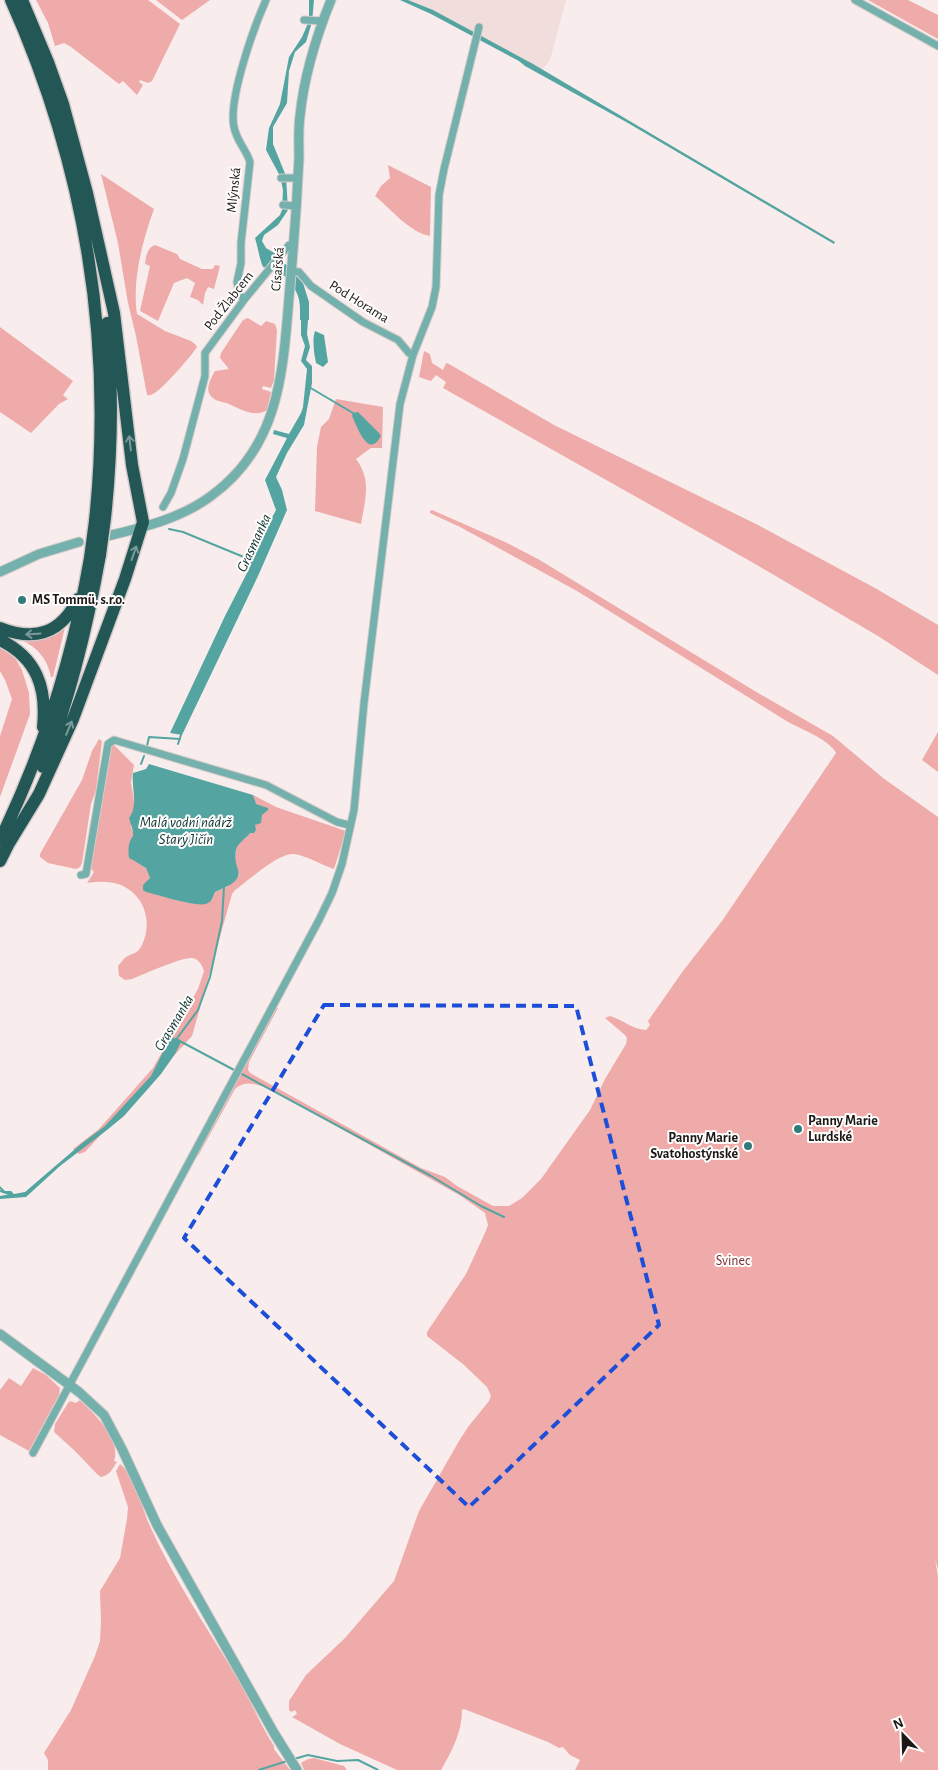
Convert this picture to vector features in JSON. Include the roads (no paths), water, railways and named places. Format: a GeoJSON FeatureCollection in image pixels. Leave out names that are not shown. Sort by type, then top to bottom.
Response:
{"type":"FeatureCollection","features":[{"type":"Feature","properties":{"kind":"highway"},"geometry":{"type":"LineString","coordinates":[[11,0],[38,65],[62,136],[79,204],[94,283],[102,409],[99,476],[100,519]]}},
{"type":"Feature","properties":{"kind":"highway"},"geometry":{"type":"LineString","coordinates":[[3,844],[39,794],[69,727],[143,526],[143,515],[132,465],[114,313],[80,163],[45,55],[22,0]]}},
{"type":"Feature","properties":{"kind":"highway"},"geometry":{"type":"LineString","coordinates":[[3,844],[41,771],[68,695],[86,626],[110,454],[111,378],[106,314],[95,229]]}},
{"type":"Feature","properties":{"kind":"highway"},"geometry":{"type":"LineString","coordinates":[[0,628],[24,635],[40,634],[60,624],[68,617],[76,604],[95,557]]}},
{"type":"Feature","properties":{"kind":"highway"},"geometry":{"type":"LineString","coordinates":[[0,861],[3,844],[40,750],[67,666],[88,571]]}},
{"type":"Feature","properties":{"kind":"highway"},"geometry":{"type":"LineString","coordinates":[[0,640],[26,658],[39,681],[43,694],[44,711],[40,750]]}},
{"type":"Feature","properties":{"kind":"street","name":"Mlýnská"},"geometry":{"type":"LineString","coordinates":[[244,300],[239,294],[237,282],[241,263],[241,243],[250,162],[237,141],[232,115],[234,100],[253,34],[266,0]]}},
{"type":"Feature","properties":{"kind":"street","name":"Císařská"},"geometry":{"type":"LineString","coordinates":[[96,538],[174,517],[212,496],[233,477],[251,455],[265,429],[278,394],[286,335],[294,245],[289,205],[297,178],[300,116],[308,67],[322,21],[331,0]]}},
{"type":"Feature","properties":{"kind":"street"},"geometry":{"type":"LineString","coordinates":[[855,0],[938,46]]}},
{"type":"Feature","properties":{"kind":"street"},"geometry":{"type":"LineString","coordinates":[[309,20],[322,21]]}},
{"type":"Feature","properties":{"kind":"street"},"geometry":{"type":"LineString","coordinates":[[33,1453],[319,920],[332,893],[342,864],[349,825],[354,810],[364,703],[400,404],[413,355],[429,316],[436,287],[439,195],[479,27]]}},
{"type":"Feature","properties":{"kind":"street"},"geometry":{"type":"LineString","coordinates":[[284,178],[297,178]]}},
{"type":"Feature","properties":{"kind":"street","name":"Pod Žlabcem"},"geometry":{"type":"LineString","coordinates":[[163,507],[171,493],[183,459],[205,376],[205,353],[279,257],[289,245],[294,245]]}},
{"type":"Feature","properties":{"kind":"street","name":"Pod Horama"},"geometry":{"type":"LineString","coordinates":[[291,271],[299,272],[311,286],[363,322],[398,340],[413,355]]}},
{"type":"Feature","properties":{"kind":"street"},"geometry":{"type":"LineString","coordinates":[[0,572],[39,554],[79,542]]}},
{"type":"Feature","properties":{"kind":"street"},"geometry":{"type":"LineString","coordinates":[[81,875],[86,874],[108,744],[114,740],[266,784],[337,822],[349,825]]}},
{"type":"Feature","properties":{"kind":"street"},"geometry":{"type":"LineString","coordinates":[[0,1334],[70,1385],[104,1415],[157,1525],[293,1763]]}},
{"type":"Feature","properties":{"kind":"water"},"geometry":{"type":"Polygon","coordinates":[[[309,0],[314,0],[312,22],[306,42],[295,52],[289,71],[287,103],[273,127],[273,144],[286,176],[288,210],[278,225],[264,235],[262,241],[266,248],[276,254],[303,283],[309,302],[307,334],[310,347],[306,360],[312,366],[312,383],[304,425],[287,453],[276,477],[282,490],[287,510],[258,576],[182,735],[170,733],[248,571],[251,557],[276,510],[265,480],[287,438],[273,434],[274,430],[289,434],[303,407],[307,369],[301,361],[305,346],[301,335],[298,296],[284,275],[281,277],[263,267],[255,238],[280,215],[282,210],[283,190],[280,176],[266,150],[269,128],[280,104],[289,57],[302,37],[309,21],[309,0]]]}},
{"type":"Feature","properties":{"kind":"water"},"geometry":{"type":"Polygon","coordinates":[[[400,0],[408,0],[433,10],[533,64],[835,242],[834,244],[519,61],[431,14],[400,0]]]}},
{"type":"Feature","properties":{"kind":"water"},"geometry":{"type":"Polygon","coordinates":[[[315,331],[324,335],[328,362],[323,367],[316,363],[313,342],[315,331]]]}},
{"type":"Feature","properties":{"kind":"water"},"geometry":{"type":"Polygon","coordinates":[[[358,412],[381,436],[376,442],[372,444],[367,443],[360,433],[352,416],[353,413],[358,412]]]}},
{"type":"Feature","properties":{"kind":"water","name":"Malá vodní nádrž Starý Jičín"},"geometry":{"type":"Polygon","coordinates":[[[149,764],[253,795],[256,804],[268,808],[262,815],[261,823],[255,825],[256,830],[254,833],[250,833],[237,847],[235,855],[239,874],[237,878],[231,884],[215,892],[211,901],[206,904],[186,902],[146,892],[143,890],[143,885],[150,878],[146,868],[129,858],[130,841],[133,836],[129,818],[134,808],[133,773],[146,769],[149,764]]]}},
{"type":"Feature","properties":{"kind":"water"},"geometry":{"type":"Polygon","coordinates":[[[171,1036],[181,1042],[175,1054],[161,1074],[124,1116],[60,1166],[26,1197],[0,1199],[0,1196],[11,1194],[4,1193],[0,1186],[5,1191],[11,1191],[14,1194],[25,1192],[105,1126],[151,1076],[171,1036]]]}},
{"type":"Feature","properties":{"kind":"waterway"},"geometry":{"type":"LineString","coordinates":[[309,387],[353,413]]}},
{"type":"Feature","properties":{"kind":"waterway"},"geometry":{"type":"LineString","coordinates":[[169,529],[183,532],[251,560]]}},
{"type":"Feature","properties":{"kind":"waterway","name":"Grasmanka"},"geometry":{"type":"LineString","coordinates":[[178,744],[181,735]]}},
{"type":"Feature","properties":{"kind":"waterway"},"geometry":{"type":"LineString","coordinates":[[147,746],[149,737],[180,739]]}},
{"type":"Feature","properties":{"kind":"waterway"},"geometry":{"type":"LineString","coordinates":[[141,764],[144,756]]}},
{"type":"Feature","properties":{"kind":"waterway","name":"Grasmanka"},"geometry":{"type":"LineString","coordinates":[[175,1041],[198,1010],[210,977],[222,921],[224,887]]}},
{"type":"Feature","properties":{"kind":"waterway"},"geometry":{"type":"LineString","coordinates":[[176,1039],[236,1071]]}},
{"type":"Feature","properties":{"kind":"waterway"},"geometry":{"type":"LineString","coordinates":[[240,1073],[504,1217]]}},
{"type":"Feature","properties":{"kind":"waterway","name":"Grasmanka"},"geometry":{"type":"LineString","coordinates":[[0,1191],[12,1195]]}},
{"type":"Feature","properties":{"kind":"waterway"},"geometry":{"type":"LineString","coordinates":[[294,1759],[308,1755],[337,1761],[358,1760],[378,1770]]}},
{"type":"Feature","properties":{"kind":"waterway"},"geometry":{"type":"LineString","coordinates":[[259,1770],[287,1761]]}},
{"type":"Feature","properties":{"kind":"place","name":"MS Tommü, s.r.o."},"geometry":{"type":"Point","coordinates":[22,600]}},
{"type":"Feature","properties":{"kind":"place","name":"Panny Marie Lurdské"},"geometry":{"type":"Point","coordinates":[798,1129]}},
{"type":"Feature","properties":{"kind":"place","name":"Panny Marie Svatohostýnské"},"geometry":{"type":"Point","coordinates":[748,1146]}},
{"type":"Feature","properties":{"kind":"park label","name":"Svinec"},"geometry":{"type":"Point","coordinates":[733,1261]}}]}
